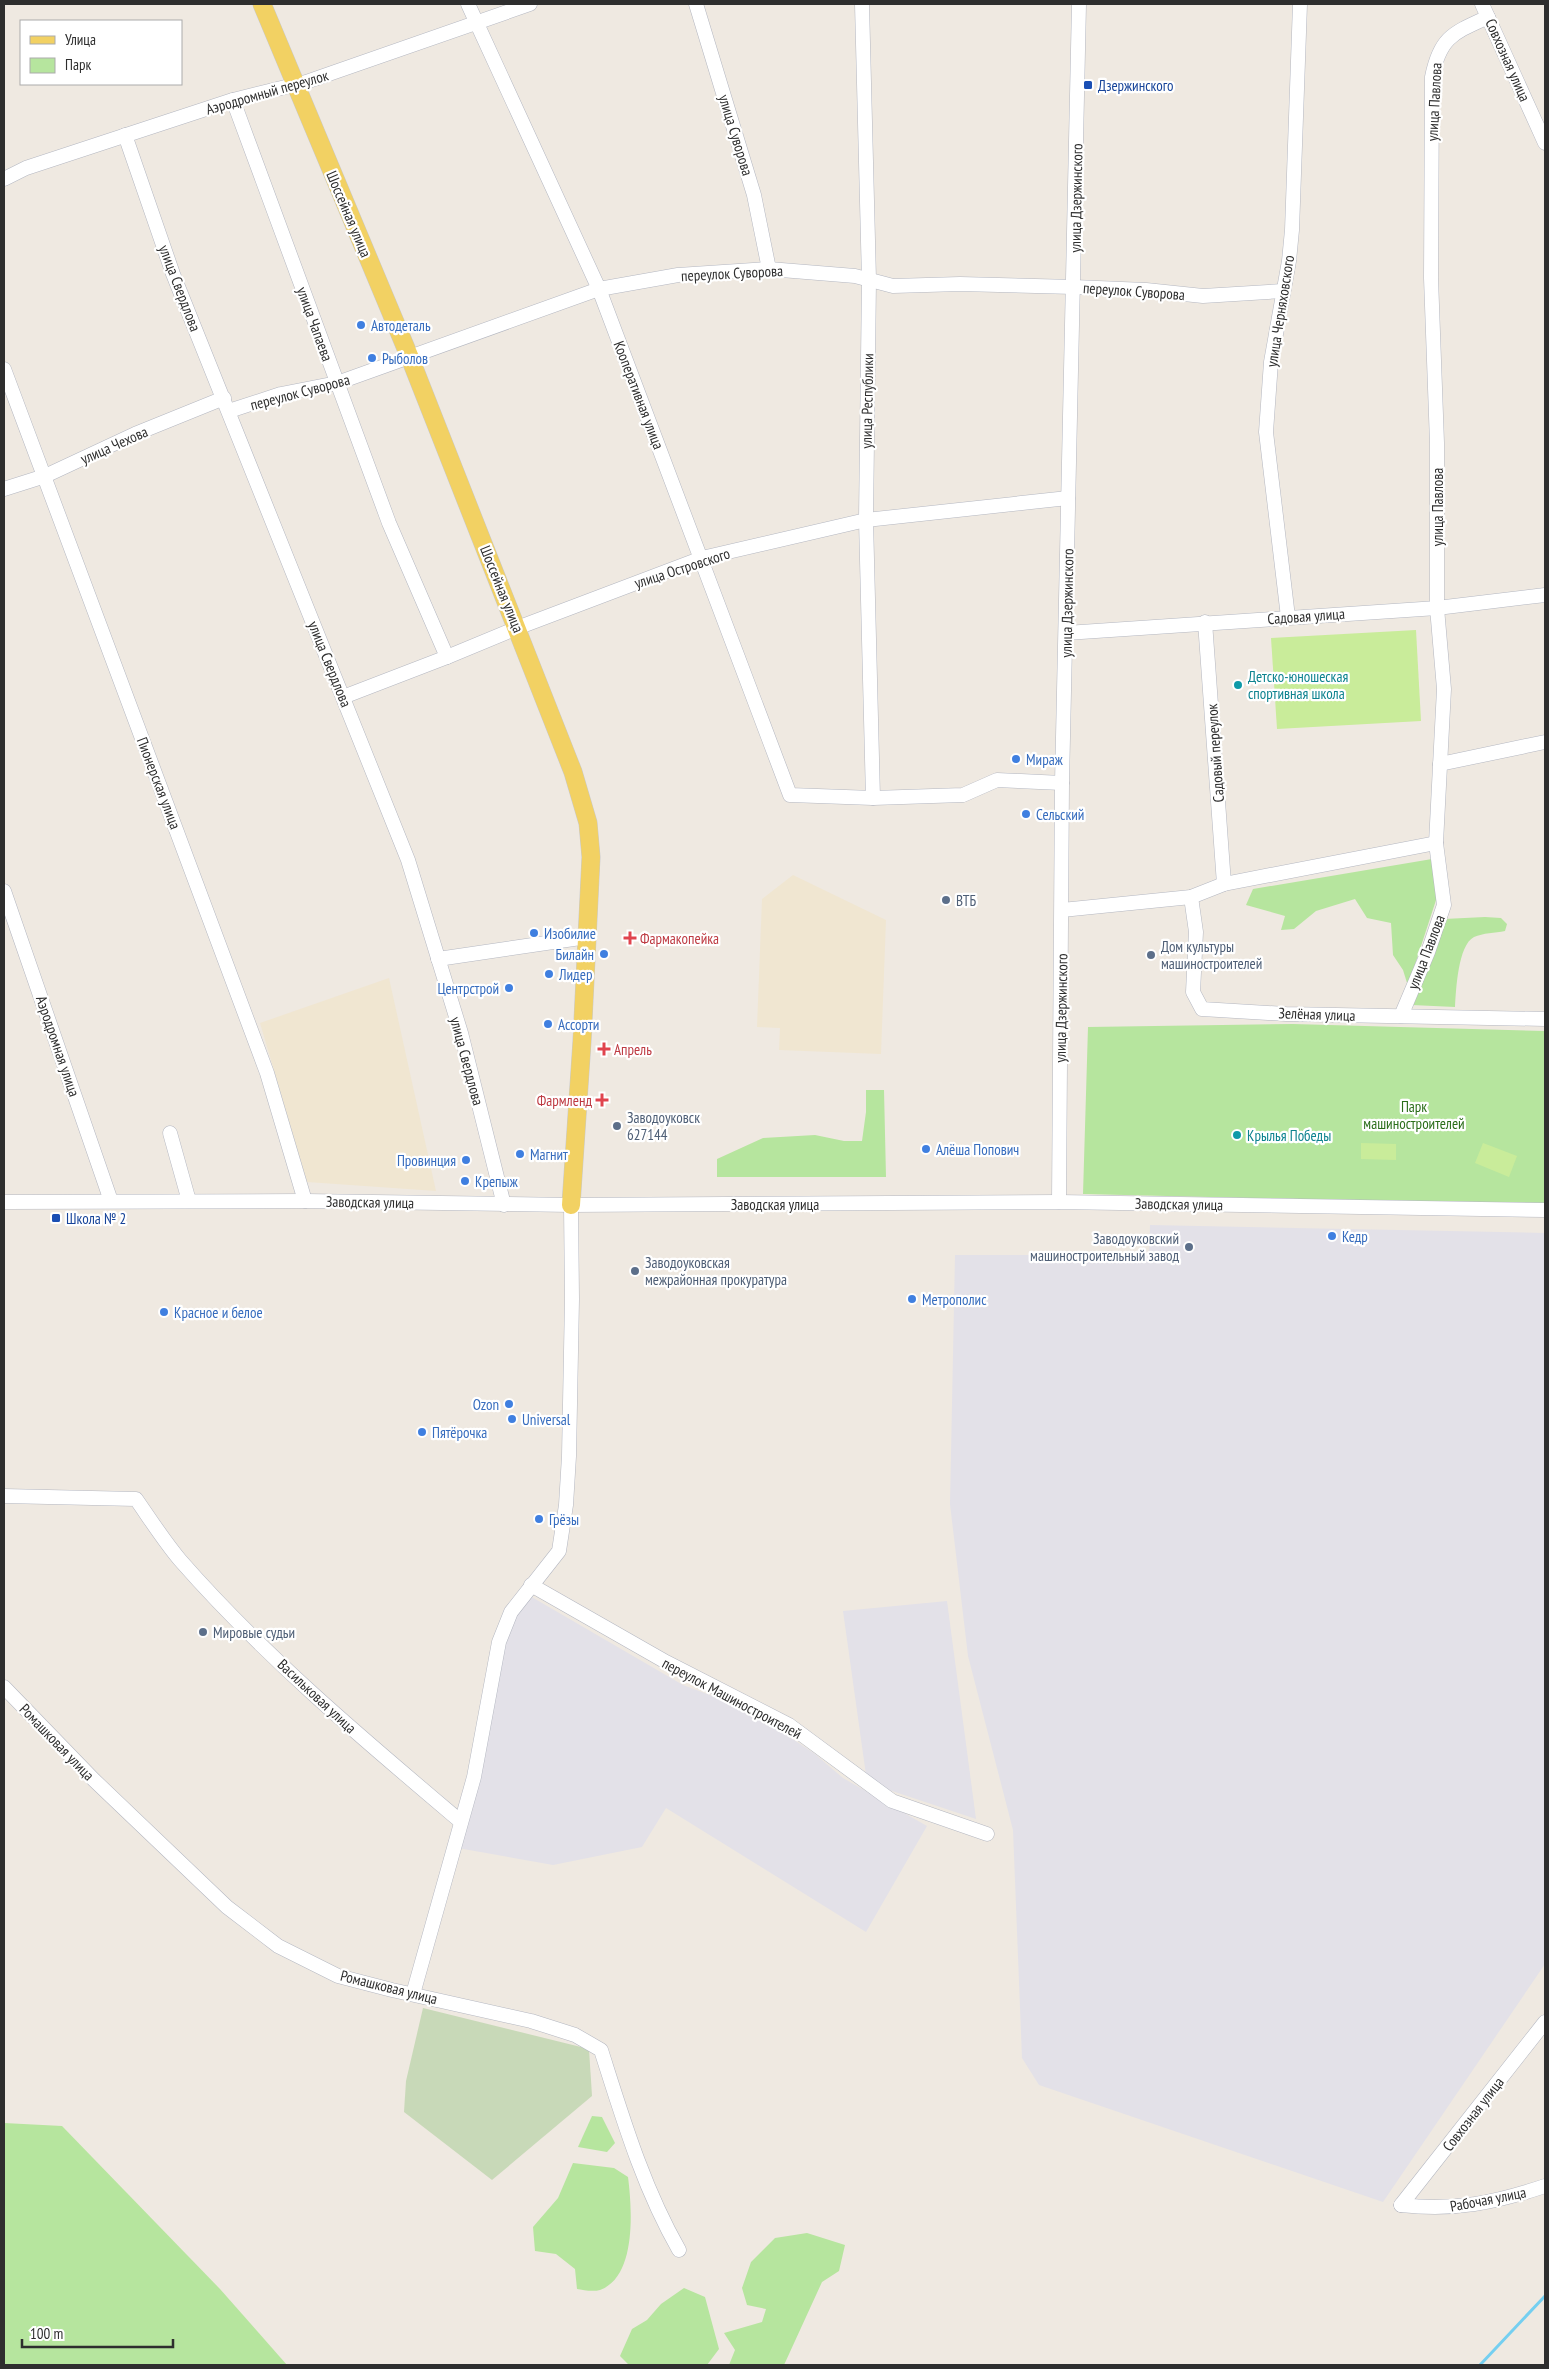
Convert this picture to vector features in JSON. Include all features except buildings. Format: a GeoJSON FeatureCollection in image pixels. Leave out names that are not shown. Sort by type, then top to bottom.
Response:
{"type":"FeatureCollection","features":[{"type":"Feature","properties":{"kind":"main road","name":"Шоссейная улица"},"geometry":{"type":"LineString","coordinates":[[262,4],[410,358],[573,772],[588,823],[591,857],[571,1205]]}},
{"type":"Feature","properties":{"kind":"street","name":"Кооперативная улица"},"geometry":{"type":"LineString","coordinates":[[468,4],[599,290],[702,558],[790,796],[873,798]]}},
{"type":"Feature","properties":{"kind":"street","name":"Аэродромный переулок"},"geometry":{"type":"LineString","coordinates":[[4,179],[26,168],[125,135],[233,100],[306,82],[476,21],[530,4]]}},
{"type":"Feature","properties":{"kind":"street","name":"улица Суворова"},"geometry":{"type":"LineString","coordinates":[[696,4],[754,195],[769,269]]}},
{"type":"Feature","properties":{"kind":"street","name":"улица Республики"},"geometry":{"type":"LineString","coordinates":[[862,4],[869,280],[866,520],[873,798]]}},
{"type":"Feature","properties":{"kind":"street","name":"улица Дзержинского"},"geometry":{"type":"LineString","coordinates":[[1059,1202],[1062,783],[1079,4]]}},
{"type":"Feature","properties":{"kind":"street","name":"улица Черняховского"},"geometry":{"type":"LineString","coordinates":[[1288,617],[1266,432],[1271,362],[1289,261],[1292,230],[1300,4]]}},
{"type":"Feature","properties":{"kind":"street","name":"Совхозная улица"},"geometry":{"type":"LineString","coordinates":[[1482,4],[1545,143]]}},
{"type":"Feature","properties":{"kind":"street","name":"улица Павлова"},"geometry":{"type":"LineString","coordinates":[[1401,1016],[1428,952],[1444,905],[1436,843],[1444,688],[1437,608],[1437,443],[1431,278],[1432,77],[1436,56],[1453,33],[1488,17]]}},
{"type":"Feature","properties":{"kind":"street","name":"улица Чапаева"},"geometry":{"type":"LineString","coordinates":[[233,100],[389,523],[448,657]]}},
{"type":"Feature","properties":{"kind":"street","name":"улица Свердлова"},"geometry":{"type":"LineString","coordinates":[[125,135],[173,274],[408,860],[461,1033],[504,1205]]}},
{"type":"Feature","properties":{"kind":"street","name":"переулок Суворова"},"geometry":{"type":"LineString","coordinates":[[229,411],[281,394],[337,384],[599,290],[678,275],[769,269],[855,276],[893,286],[960,284],[1074,287],[1146,290],[1202,296],[1283,290]]}},
{"type":"Feature","properties":{"kind":"street","name":"Пионерская улица"},"geometry":{"type":"LineString","coordinates":[[4,369],[130,711],[201,892],[267,1073],[305,1201]]}},
{"type":"Feature","properties":{"kind":"street","name":"улица Чехова"},"geometry":{"type":"LineString","coordinates":[[4,489],[45,476],[135,434],[224,398]]}},
{"type":"Feature","properties":{"kind":"street","name":"улица Островского"},"geometry":{"type":"LineString","coordinates":[[343,697],[448,657],[517,628],[702,558],[866,520],[1068,498]]}},
{"type":"Feature","properties":{"kind":"street","name":"Садовая улица"},"geometry":{"type":"LineString","coordinates":[[1066,633],[1205,622],[1437,608],[1545,595]]}},
{"type":"Feature","properties":{"kind":"street","name":"Садовый переулок"},"geometry":{"type":"LineString","coordinates":[[1205,622],[1224,884]]}},
{"type":"Feature","properties":{"kind":"street"},"geometry":{"type":"LineString","coordinates":[[1440,764],[1545,742]]}},
{"type":"Feature","properties":{"kind":"street"},"geometry":{"type":"LineString","coordinates":[[873,798],[963,795],[997,780],[1062,783]]}},
{"type":"Feature","properties":{"kind":"street"},"geometry":{"type":"LineString","coordinates":[[1062,910],[1191,897],[1224,884],[1436,843]]}},
{"type":"Feature","properties":{"kind":"street","name":"Аэродромная улица"},"geometry":{"type":"LineString","coordinates":[[4,891],[111,1201]]}},
{"type":"Feature","properties":{"kind":"street","name":"Зелёная улица"},"geometry":{"type":"LineString","coordinates":[[1191,897],[1196,932],[1194,992],[1202,1009],[1286,1014],[1545,1019]]}},
{"type":"Feature","properties":{"kind":"street"},"geometry":{"type":"LineString","coordinates":[[438,960],[587,937]]}},
{"type":"Feature","properties":{"kind":"street"},"geometry":{"type":"LineString","coordinates":[[170,1133],[189,1201]]}},
{"type":"Feature","properties":{"kind":"street","name":"Заводская улица"},"geometry":{"type":"LineString","coordinates":[[4,1202],[305,1201],[504,1205],[1059,1202],[1545,1210]]}},
{"type":"Feature","properties":{"kind":"street"},"geometry":{"type":"LineString","coordinates":[[413,1994],[460,1821],[474,1777],[499,1642],[511,1612],[559,1551],[566,1505],[572,1298],[571,1205]]}},
{"type":"Feature","properties":{"kind":"street","name":"Васильковая улица"},"geometry":{"type":"LineString","coordinates":[[4,1496],[136,1499],[179,1559],[242,1626],[328,1708],[460,1821]]}},
{"type":"Feature","properties":{"kind":"street","name":"переулок Машиностроителей"},"geometry":{"type":"LineString","coordinates":[[531,1585],[666,1662],[789,1725],[892,1801],[987,1834]]}},
{"type":"Feature","properties":{"kind":"street","name":"Ромашковая улица"},"geometry":{"type":"LineString","coordinates":[[4,1687],[94,1780],[227,1907],[278,1946],[338,1976],[558,2029],[575,2035],[601,2050],[629,2138],[661,2218],[679,2250]]}},
{"type":"Feature","properties":{"kind":"street","name":"Совхозная улица"},"geometry":{"type":"LineString","coordinates":[[1401,2205],[1545,2022]]}},
{"type":"Feature","properties":{"kind":"street","name":"Рабочая улица"},"geometry":{"type":"LineString","coordinates":[[1401,2205],[1433,2209],[1471,2205],[1516,2196],[1545,2186]]}},
{"type":"Feature","properties":{"kind":"shaded area"},"geometry":{"type":"Polygon","coordinates":[[[793,875],[886,920],[881,1054],[779,1050],[780,1028],[757,1027],[762,899],[793,875]]]}},
{"type":"Feature","properties":{"kind":"shaded area"},"geometry":{"type":"Polygon","coordinates":[[[389,978],[436,1191],[307,1182],[260,1023],[389,978]]]}},
{"type":"Feature","properties":{"kind":"shaded area","name":"Заводоуковский машиностроительный завод"},"geometry":{"type":"Polygon","coordinates":[[[1150,1225],[1545,1233],[1545,1964],[1383,2202],[1039,2085],[1022,2058],[1013,1830],[968,1656],[950,1504],[955,1255],[1149,1255],[1150,1225]]]}},
{"type":"Feature","properties":{"kind":"shaded area"},"geometry":{"type":"Polygon","coordinates":[[[530,1596],[683,1685],[718,1698],[769,1723],[815,1754],[843,1778],[927,1826],[866,1932],[666,1808],[642,1847],[553,1865],[458,1848],[497,1673],[516,1612],[530,1596]]]}},
{"type":"Feature","properties":{"kind":"shaded area"},"geometry":{"type":"Polygon","coordinates":[[[947,1601],[976,1819],[880,1787],[866,1775],[843,1611],[947,1601]]]}},
{"type":"Feature","properties":{"kind":"green space"},"geometry":{"type":"Polygon","coordinates":[[[1416,630],[1421,721],[1277,729],[1271,638],[1416,630]]]}},
{"type":"Feature","properties":{"kind":"green space"},"geometry":{"type":"Polygon","coordinates":[[[1432,859],[1438,894],[1408,986],[1403,970],[1393,955],[1391,923],[1367,918],[1355,899],[1316,911],[1294,929],[1281,930],[1285,916],[1246,905],[1253,889],[1432,859]]]}},
{"type":"Feature","properties":{"kind":"green space"},"geometry":{"type":"Polygon","coordinates":[[[1501,918],[1507,924],[1505,931],[1474,937],[1464,949],[1459,969],[1455,1007],[1412,1005],[1444,919],[1501,918]]]}},
{"type":"Feature","properties":{"kind":"green space","name":"Парк машиностроителей"},"geometry":{"type":"Polygon","coordinates":[[[1293,1024],[1545,1031],[1545,1207],[1083,1194],[1088,1027],[1293,1024]]]}},
{"type":"Feature","properties":{"kind":"green space"},"geometry":{"type":"Polygon","coordinates":[[[866,1090],[884,1090],[886,1177],[717,1177],[717,1159],[763,1138],[815,1135],[844,1141],[862,1141],[866,1112],[866,1090]]]}},
{"type":"Feature","properties":{"kind":"green space"},"geometry":{"type":"Polygon","coordinates":[[[1361,1143],[1396,1144],[1396,1160],[1361,1159],[1361,1143]]]}},
{"type":"Feature","properties":{"kind":"green space"},"geometry":{"type":"Polygon","coordinates":[[[1483,1143],[1517,1156],[1509,1177],[1475,1163],[1483,1143]]]}},
{"type":"Feature","properties":{"kind":"green space"},"geometry":{"type":"Polygon","coordinates":[[[423,2008],[589,2049],[592,2096],[492,2180],[404,2112],[406,2081],[423,2008]]]}},
{"type":"Feature","properties":{"kind":"green space"},"geometry":{"type":"Polygon","coordinates":[[[592,2116],[602,2117],[615,2143],[607,2152],[578,2147],[592,2116]]]}},
{"type":"Feature","properties":{"kind":"green space"},"geometry":{"type":"Polygon","coordinates":[[[4,2123],[62,2126],[220,2289],[287,2365],[4,2365],[4,2123]]]}},
{"type":"Feature","properties":{"kind":"green space"},"geometry":{"type":"Polygon","coordinates":[[[573,2163],[614,2168],[628,2177],[631,2223],[626,2257],[621,2271],[612,2283],[597,2291],[577,2289],[575,2269],[556,2254],[535,2251],[533,2227],[558,2198],[573,2163]]]}},
{"type":"Feature","properties":{"kind":"green space"},"geometry":{"type":"Polygon","coordinates":[[[807,2233],[845,2245],[839,2271],[822,2282],[784,2365],[729,2365],[735,2350],[724,2333],[762,2322],[766,2309],[747,2305],[742,2288],[751,2262],[775,2238],[807,2233]]]}},
{"type":"Feature","properties":{"kind":"green space"},"geometry":{"type":"Polygon","coordinates":[[[684,2288],[705,2297],[719,2349],[707,2365],[629,2365],[620,2356],[632,2329],[647,2320],[661,2304],[684,2288]]]}},
{"type":"Feature","properties":{"kind":"waterway"},"geometry":{"type":"LineString","coordinates":[[1480,2365],[1545,2296]]}},
{"type":"Feature","properties":{"kind":"place","name":"Дзержинского"},"geometry":{"type":"Point","coordinates":[1088,85]}},
{"type":"Feature","properties":{"kind":"place","name":"Автодеталь"},"geometry":{"type":"Point","coordinates":[361,325]}},
{"type":"Feature","properties":{"kind":"place","name":"Рыболов"},"geometry":{"type":"Point","coordinates":[372,358]}},
{"type":"Feature","properties":{"kind":"place","name":"Детско-юношеская спортивная школа"},"geometry":{"type":"Point","coordinates":[1238,685]}},
{"type":"Feature","properties":{"kind":"place","name":"Мираж"},"geometry":{"type":"Point","coordinates":[1016,759]}},
{"type":"Feature","properties":{"kind":"place","name":"Сельский"},"geometry":{"type":"Point","coordinates":[1026,814]}},
{"type":"Feature","properties":{"kind":"place","name":"ВТБ"},"geometry":{"type":"Point","coordinates":[946,900]}},
{"type":"Feature","properties":{"kind":"place","name":"Изобилие"},"geometry":{"type":"Point","coordinates":[534,933]}},
{"type":"Feature","properties":{"kind":"place","name":"Фармакопейка"},"geometry":{"type":"Point","coordinates":[630,938]}},
{"type":"Feature","properties":{"kind":"place","name":"Билайн"},"geometry":{"type":"Point","coordinates":[604,954]}},
{"type":"Feature","properties":{"kind":"place","name":"Дом культуры машиностроителей"},"geometry":{"type":"Point","coordinates":[1151,955]}},
{"type":"Feature","properties":{"kind":"place","name":"Лидер"},"geometry":{"type":"Point","coordinates":[549,974]}},
{"type":"Feature","properties":{"kind":"place","name":"Центрстрой"},"geometry":{"type":"Point","coordinates":[509,988]}},
{"type":"Feature","properties":{"kind":"place","name":"Ассорти"},"geometry":{"type":"Point","coordinates":[548,1024]}},
{"type":"Feature","properties":{"kind":"place","name":"Апрель"},"geometry":{"type":"Point","coordinates":[604,1049]}},
{"type":"Feature","properties":{"kind":"place","name":"Фармленд"},"geometry":{"type":"Point","coordinates":[602,1100]}},
{"type":"Feature","properties":{"kind":"place","name":"Заводоуковск 627144"},"geometry":{"type":"Point","coordinates":[617,1126]}},
{"type":"Feature","properties":{"kind":"place","name":"Крылья Победы"},"geometry":{"type":"Point","coordinates":[1237,1135]}},
{"type":"Feature","properties":{"kind":"place","name":"Алёша Попович"},"geometry":{"type":"Point","coordinates":[926,1149]}},
{"type":"Feature","properties":{"kind":"place","name":"Магнит"},"geometry":{"type":"Point","coordinates":[520,1154]}},
{"type":"Feature","properties":{"kind":"place","name":"Провинция"},"geometry":{"type":"Point","coordinates":[466,1160]}},
{"type":"Feature","properties":{"kind":"place","name":"Крепыж"},"geometry":{"type":"Point","coordinates":[465,1181]}},
{"type":"Feature","properties":{"kind":"place","name":"Школа № 2"},"geometry":{"type":"Point","coordinates":[56,1218]}},
{"type":"Feature","properties":{"kind":"place","name":"Кедр"},"geometry":{"type":"Point","coordinates":[1332,1236]}},
{"type":"Feature","properties":{"kind":"place","name":"Заводоуковский машиностроительный завод"},"geometry":{"type":"Point","coordinates":[1189,1247]}},
{"type":"Feature","properties":{"kind":"place","name":"Заводоуковская межрайонная прокуратура"},"geometry":{"type":"Point","coordinates":[635,1271]}},
{"type":"Feature","properties":{"kind":"place","name":"Метрополис"},"geometry":{"type":"Point","coordinates":[912,1299]}},
{"type":"Feature","properties":{"kind":"place","name":"Красное и белое"},"geometry":{"type":"Point","coordinates":[164,1312]}},
{"type":"Feature","properties":{"kind":"place","name":"Ozon"},"geometry":{"type":"Point","coordinates":[509,1404]}},
{"type":"Feature","properties":{"kind":"place","name":"Universal"},"geometry":{"type":"Point","coordinates":[512,1419]}},
{"type":"Feature","properties":{"kind":"place","name":"Пятёрочка"},"geometry":{"type":"Point","coordinates":[422,1432]}},
{"type":"Feature","properties":{"kind":"place","name":"Грёзы"},"geometry":{"type":"Point","coordinates":[539,1519]}},
{"type":"Feature","properties":{"kind":"place","name":"Мировые судьи"},"geometry":{"type":"Point","coordinates":[203,1632]}}]}
